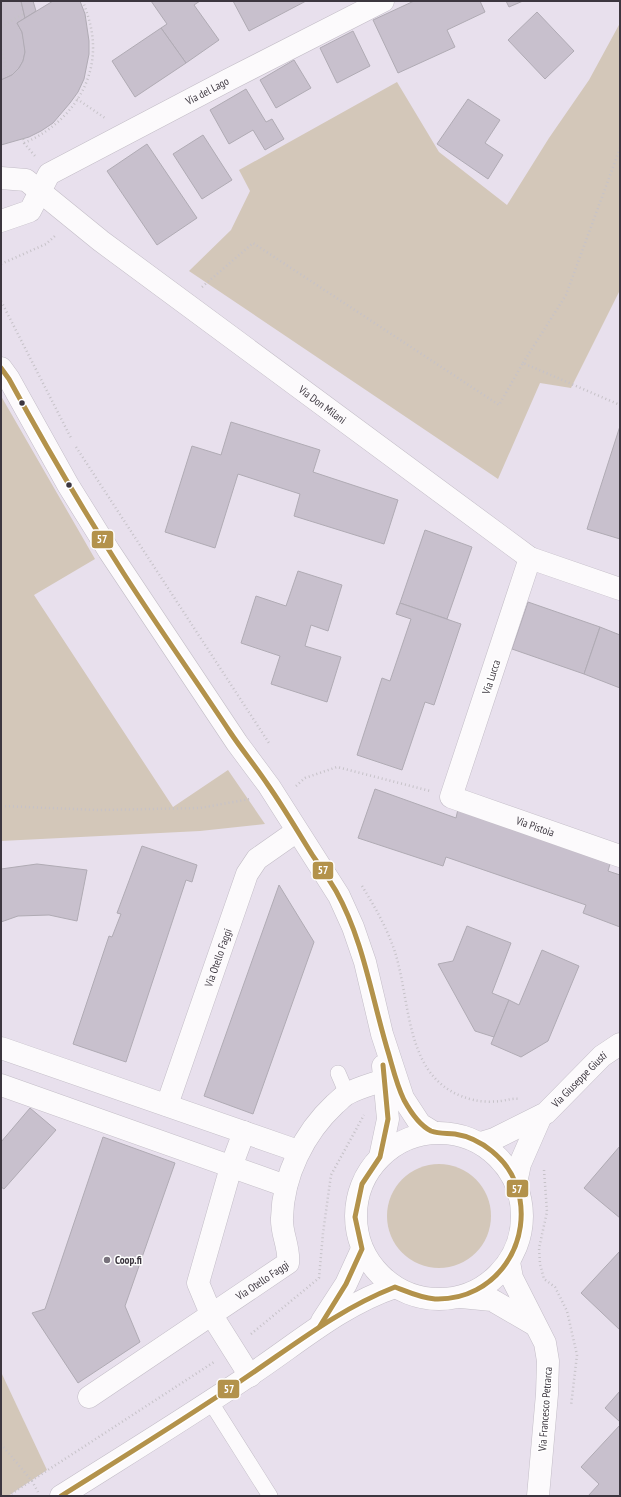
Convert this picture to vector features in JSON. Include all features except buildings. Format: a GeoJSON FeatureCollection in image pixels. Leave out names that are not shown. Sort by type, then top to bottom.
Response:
{"type":"FeatureCollection","features":[{"type":"Feature","properties":{"kind":"street","name":"Via del Lago"},"geometry":{"type":"LineString","coordinates":[[1,222],[30,211],[49,174],[383,1]]}},
{"type":"Feature","properties":{"kind":"street"},"geometry":{"type":"LineString","coordinates":[[1,178],[26,180],[41,192]]}},
{"type":"Feature","properties":{"kind":"street","name":"Via Don Milani"},"geometry":{"type":"LineString","coordinates":[[41,192],[107,246],[530,558],[620,589]]}},
{"type":"Feature","properties":{"kind":"street"},"geometry":{"type":"LineString","coordinates":[[1,354],[5,373],[68,485],[108,551],[278,801],[339,896],[353,927],[365,962],[382,1034],[403,1098],[420,1124],[433,1132]]}},
{"type":"Feature","properties":{"kind":"street","name":"Via Lucca"},"geometry":{"type":"LineString","coordinates":[[451,797],[530,558]]}},
{"type":"Feature","properties":{"kind":"street","name":"Via Pistoia"},"geometry":{"type":"LineString","coordinates":[[451,797],[620,856]]}},
{"type":"Feature","properties":{"kind":"street","name":"Via Otello Faggi"},"geometry":{"type":"LineString","coordinates":[[167,1105],[247,874],[257,859],[297,831]]}},
{"type":"Feature","properties":{"kind":"street"},"geometry":{"type":"LineString","coordinates":[[380,1157],[388,1119],[384,1080],[382,1034]]}},
{"type":"Feature","properties":{"kind":"street","name":"Via Giuseppe Giusti"},"geometry":{"type":"LineString","coordinates":[[481,1143],[494,1140],[543,1115],[602,1056],[620,1044]]}},
{"type":"Feature","properties":{"kind":"street"},"geometry":{"type":"LineString","coordinates":[[1,1048],[298,1151]]}},
{"type":"Feature","properties":{"kind":"street"},"geometry":{"type":"LineString","coordinates":[[82,1113],[94,1080]]}},
{"type":"Feature","properties":{"kind":"street","name":"Via Otello Faggi"},"geometry":{"type":"LineString","coordinates":[[89,1397],[288,1263],[289,1256],[282,1220],[282,1204],[286,1186],[298,1151],[324,1114],[347,1094],[384,1080]]}},
{"type":"Feature","properties":{"kind":"street"},"geometry":{"type":"LineString","coordinates":[[1,1085],[286,1186]]}},
{"type":"Feature","properties":{"kind":"street","name":"Via Giuseppe Giusti"},"geometry":{"type":"LineString","coordinates":[[516,1183],[520,1164],[543,1115]]}},
{"type":"Feature","properties":{"kind":"street"},"geometry":{"type":"LineString","coordinates":[[244,1132],[231,1167],[198,1283],[211,1314],[250,1376]]}},
{"type":"Feature","properties":{"kind":"street","name":"Via Giuseppe Giusti"},"geometry":{"type":"LineString","coordinates":[[433,1132],[458,1134],[481,1143],[496,1154],[508,1167],[516,1183],[522,1203],[522,1224],[518,1243],[509,1262],[493,1280],[484,1287],[461,1297],[439,1300],[416,1296],[395,1287],[376,1270],[362,1249],[355,1216],[362,1184],[380,1157],[396,1144],[414,1136],[433,1132]]}},
{"type":"Feature","properties":{"kind":"street"},"geometry":{"type":"LineString","coordinates":[[320,1326],[346,1284],[362,1249]]}},
{"type":"Feature","properties":{"kind":"street","name":"Via Francesco Petrarca"},"geometry":{"type":"LineString","coordinates":[[509,1262],[512,1278],[545,1343],[548,1361],[547,1394],[538,1496]]}},
{"type":"Feature","properties":{"kind":"street"},"geometry":{"type":"LineString","coordinates":[[61,1496],[250,1376],[320,1326],[382,1291],[395,1287]]}},
{"type":"Feature","properties":{"kind":"street"},"geometry":{"type":"LineString","coordinates":[[461,1297],[492,1300],[535,1325]]}},
{"type":"Feature","properties":{"kind":"lane"},"geometry":{"type":"LineString","coordinates":[[338,1072],[347,1094]]}},
{"type":"Feature","properties":{"kind":"lane"},"geometry":{"type":"LineString","coordinates":[[210,1401],[270,1496]]}},
{"type":"Feature","properties":{"kind":"path"},"geometry":{"type":"LineString","coordinates":[[24,143],[39,136],[56,124],[71,109],[83,89],[90,70],[93,47],[89,18],[83,1]]}},
{"type":"Feature","properties":{"kind":"path"},"geometry":{"type":"LineString","coordinates":[[1,27],[23,14]]}},
{"type":"Feature","properties":{"kind":"path"},"geometry":{"type":"LineString","coordinates":[[1,46],[8,76]]}},
{"type":"Feature","properties":{"kind":"path"},"geometry":{"type":"LineString","coordinates":[[77,99],[127,133]]}},
{"type":"Feature","properties":{"kind":"path"},"geometry":{"type":"LineString","coordinates":[[196,283],[202,287],[253,243],[499,405],[523,363],[566,295],[620,148]]}},
{"type":"Feature","properties":{"kind":"path"},"geometry":{"type":"LineString","coordinates":[[1,264],[46,244],[74,219]]}},
{"type":"Feature","properties":{"kind":"path"},"geometry":{"type":"LineString","coordinates":[[523,363],[620,405]]}},
{"type":"Feature","properties":{"kind":"path"},"geometry":{"type":"LineString","coordinates":[[278,801],[305,778],[337,767],[451,797]]}},
{"type":"Feature","properties":{"kind":"path"},"geometry":{"type":"LineString","coordinates":[[1,806],[99,810],[200,808],[255,798]]}},
{"type":"Feature","properties":{"kind":"path"},"geometry":{"type":"LineString","coordinates":[[430,1074],[440,1084],[456,1093],[475,1100],[531,1100],[543,1115]]}},
{"type":"Feature","properties":{"kind":"path"},"geometry":{"type":"LineString","coordinates":[[544,1166],[547,1212],[539,1248],[540,1264],[544,1279],[554,1287],[567,1311],[577,1355],[571,1413]]}},
{"type":"Feature","properties":{"kind":"path"},"geometry":{"type":"LineString","coordinates":[[1,1444],[32,1481],[40,1496]]}},
{"type":"Feature","properties":{"kind":"shaded area"},"geometry":{"type":"Polygon","coordinates":[[[620,23],[620,290],[571,388],[540,383],[498,479],[189,271],[231,230],[250,191],[239,170],[397,82],[439,152],[507,205],[549,138],[589,80],[620,23]]]}},
{"type":"Feature","properties":{"kind":"shaded area"},"geometry":{"type":"Polygon","coordinates":[[[1,396],[95,559],[34,595],[173,807],[228,770],[265,824],[200,831],[1,841],[1,396]]]}},
{"type":"Feature","properties":{"kind":"shaded area"},"geometry":{"type":"Polygon","coordinates":[[[439,1164],[459,1168],[468,1172],[476,1179],[483,1187],[487,1196],[491,1216],[487,1236],[483,1245],[476,1253],[468,1260],[459,1264],[439,1268],[419,1264],[410,1260],[402,1253],[395,1245],[391,1236],[387,1216],[391,1196],[395,1187],[402,1179],[410,1172],[419,1168],[439,1164]]]}},
{"type":"Feature","properties":{"kind":"shaded area"},"geometry":{"type":"Polygon","coordinates":[[[1,1372],[47,1470],[8,1496],[1,1495],[1,1372]]]}},
{"type":"Feature","properties":{"kind":"transit line","name":"57"},"geometry":{"type":"LineString","coordinates":[[1,368],[9,379],[79,502],[124,574],[230,732],[274,794],[336,891],[346,910],[361,950],[395,1078],[409,1109],[415,1117],[431,1131],[465,1136],[492,1151],[500,1158],[512,1175],[516,1184],[521,1205],[520,1226],[515,1246],[506,1264],[493,1279],[476,1290],[457,1297],[435,1299],[420,1296],[395,1287],[374,1296],[317,1328],[200,1408],[61,1496]]}},
{"type":"Feature","properties":{"kind":"transit line","name":"57"},"geometry":{"type":"LineString","coordinates":[[320,1326],[346,1284],[362,1249],[355,1217],[362,1184],[380,1157],[388,1119],[383,1065]]}},
{"type":"Feature","properties":{"kind":"place","name":"Coop.fi"},"geometry":{"type":"Point","coordinates":[107,1260]}}]}
